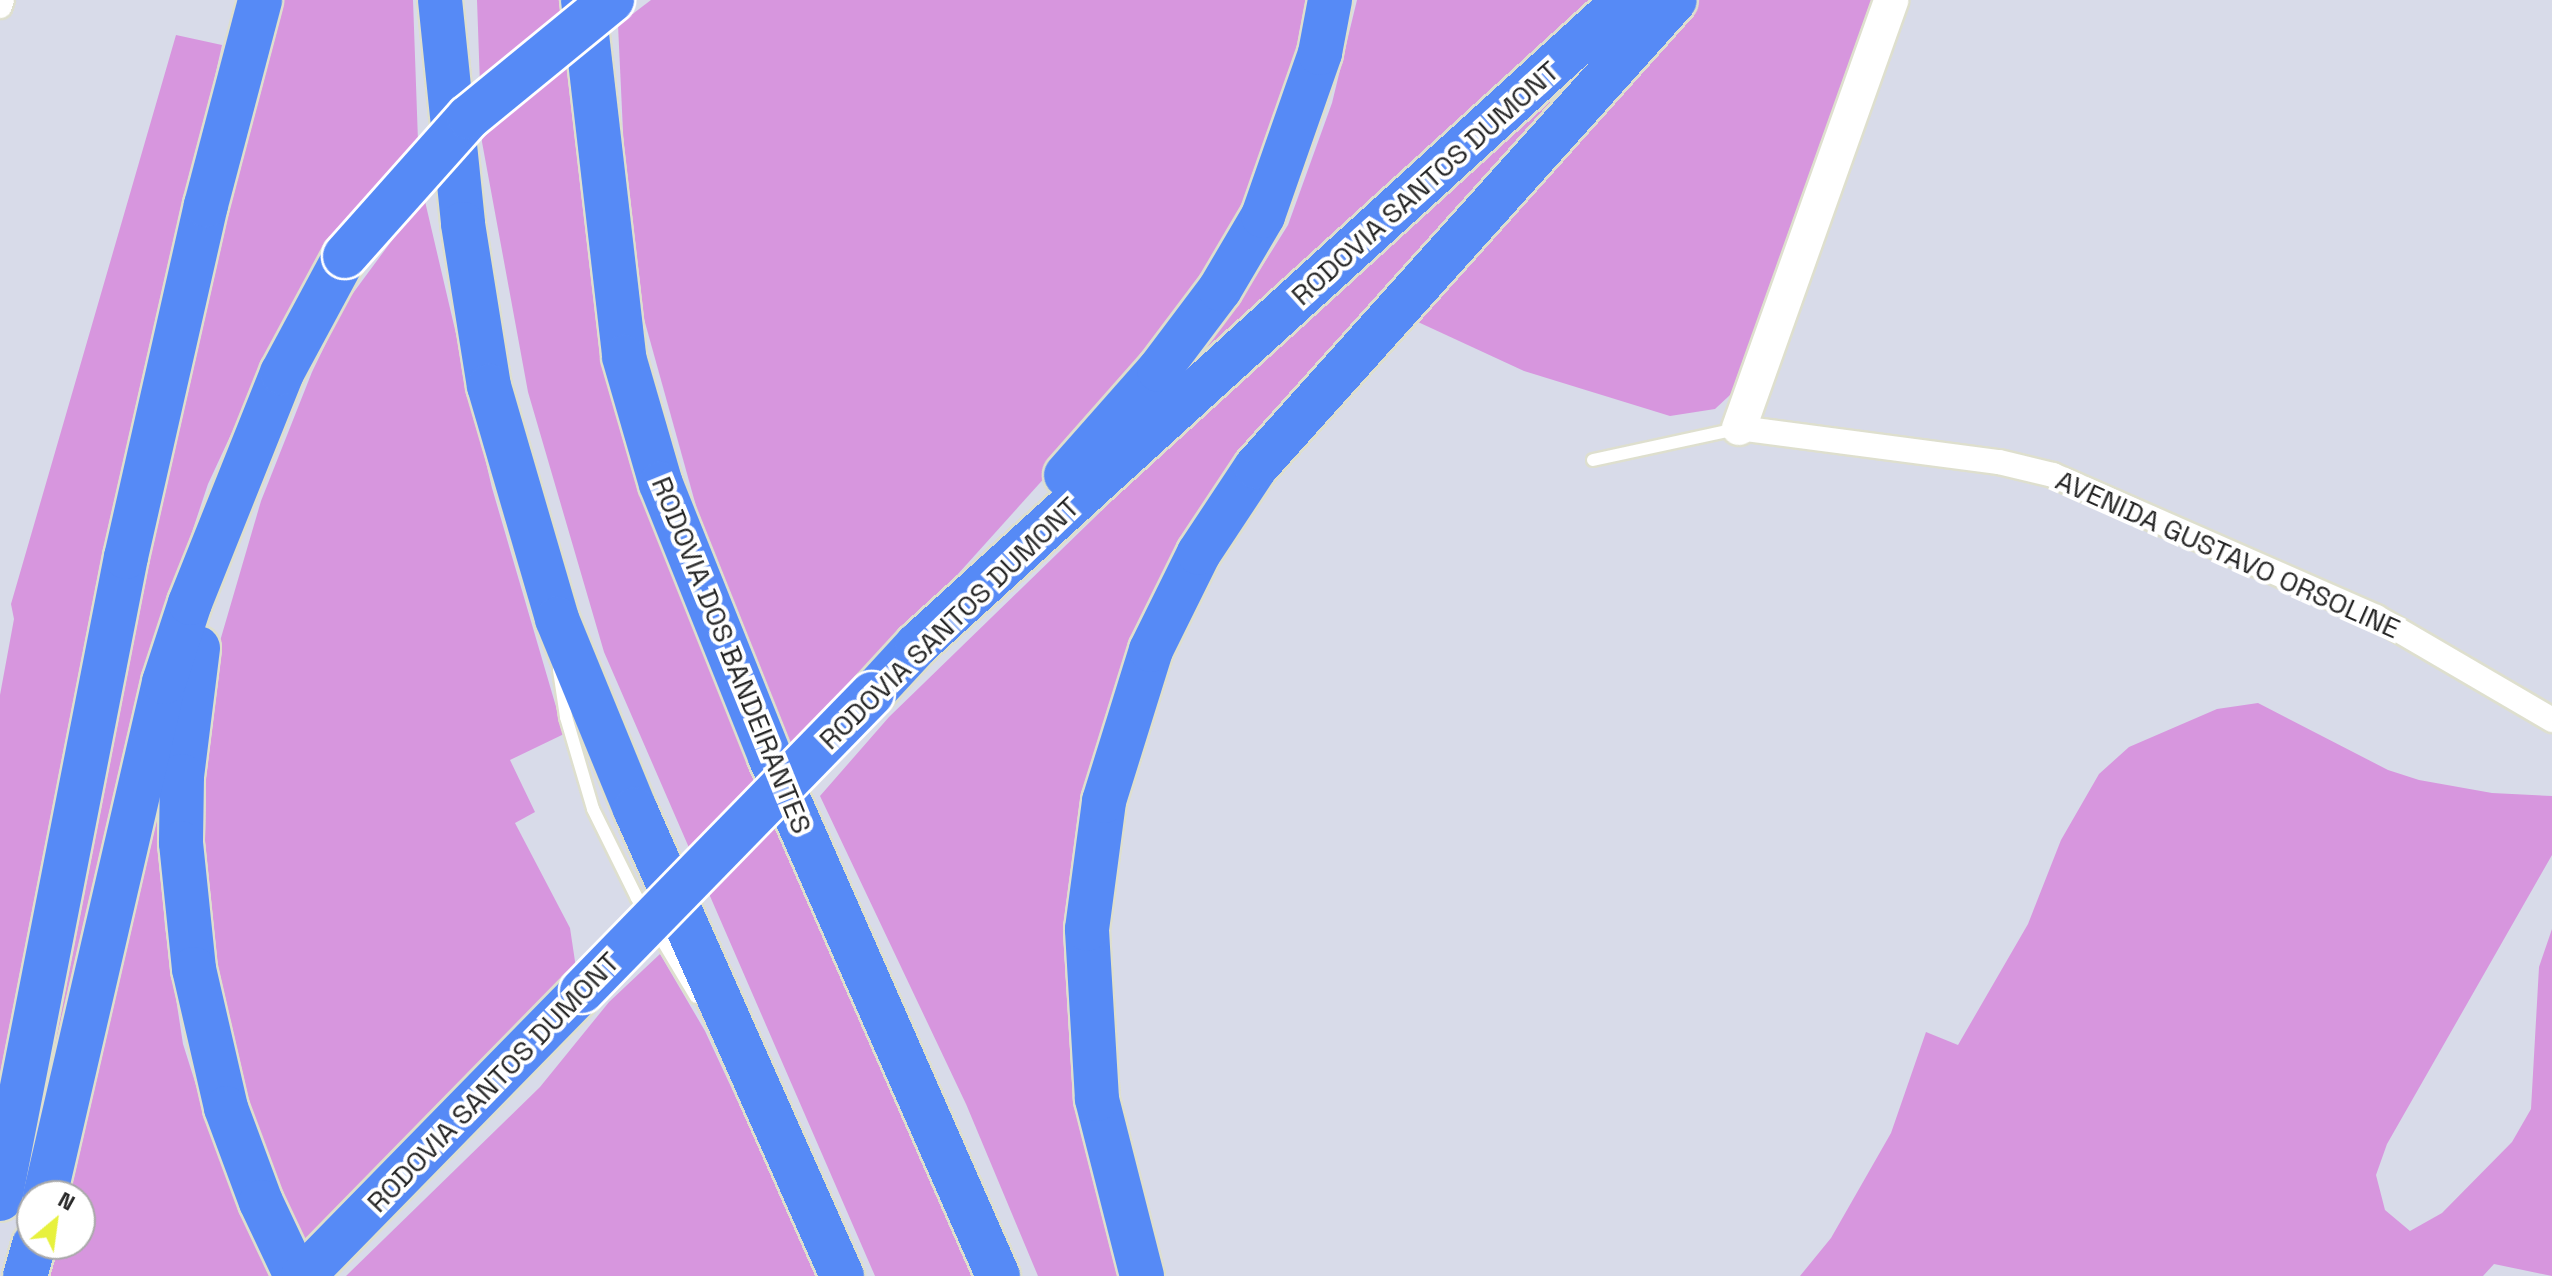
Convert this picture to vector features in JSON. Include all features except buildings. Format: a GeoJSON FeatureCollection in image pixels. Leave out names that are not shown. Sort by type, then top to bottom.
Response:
{"type":"FeatureCollection","features":[{"type":"Feature","properties":{"kind":"highway"},"geometry":{"type":"LineString","coordinates":[[0,1199],[126,557],[206,205],[260,0]]}},
{"type":"Feature","properties":{"kind":"highway"},"geometry":{"type":"LineString","coordinates":[[440,0],[463,224],[489,386],[557,619],[842,1276]]}},
{"type":"Feature","properties":{"kind":"highway","name":"RODOVIA DOS BANDEIRANTES"},"geometry":{"type":"LineString","coordinates":[[583,0],[624,357],[661,484],[770,757],[998,1276]]}},
{"type":"Feature","properties":{"kind":"highway"},"geometry":{"type":"LineString","coordinates":[[593,108],[602,0]]}},
{"type":"Feature","properties":{"kind":"highway"},"geometry":{"type":"LineString","coordinates":[[49,1180],[164,682],[282,373],[345,256],[469,117],[612,0]]}},
{"type":"Feature","properties":{"kind":"highway"},"geometry":{"type":"LineString","coordinates":[[917,645],[1159,370],[1220,289],[1263,216],[1290,147],[1320,53],[1330,0]]}},
{"type":"Feature","properties":{"kind":"highway","name":"RODOVIA SANTOS DUMONT"},"geometry":{"type":"LineString","coordinates":[[303,1276],[917,645],[1625,0]]}},
{"type":"Feature","properties":{"kind":"highway"},"geometry":{"type":"LineString","coordinates":[[1142,1276],[1097,1099],[1087,929],[1104,801],[1151,650],[1199,553],[1256,467],[1675,0]]}},
{"type":"Feature","properties":{"kind":"highway"},"geometry":{"type":"LineString","coordinates":[[239,479],[191,684],[181,843],[184,908],[205,1030],[261,1202],[296,1276]]}},
{"type":"Feature","properties":{"kind":"street"},"geometry":{"type":"LineString","coordinates":[[1739,428],[1891,0]]}},
{"type":"Feature","properties":{"kind":"street","name":"AVENIDA GUSTAVO ORSOLINE"},"geometry":{"type":"LineString","coordinates":[[1739,428],[1999,462],[2053,475],[2376,617],[2552,720]]}},
{"type":"Feature","properties":{"kind":"lane"},"geometry":{"type":"LineString","coordinates":[[1593,460],[1739,428]]}},
{"type":"Feature","properties":{"kind":"lane"},"geometry":{"type":"LineString","coordinates":[[557,619],[566,717],[593,809],[637,898],[707,1012],[752,1071]]}},
{"type":"Feature","properties":{"kind":"shaded area"},"geometry":{"type":"Polygon","coordinates":[[[275,0],[413,0],[418,141],[334,240],[253,387],[208,484],[145,673],[24,1179],[144,539],[275,0]]]}},
{"type":"Feature","properties":{"kind":"shaded area"},"geometry":{"type":"Polygon","coordinates":[[[477,0],[561,0],[587,241],[620,417],[980,1276],[875,1276],[604,652],[528,392],[482,142],[477,0]]]}},
{"type":"Feature","properties":{"kind":"shaded area"},"geometry":{"type":"Polygon","coordinates":[[[651,0],[1317,0],[1302,66],[1227,250],[1094,423],[795,755],[726,597],[701,524],[641,308],[624,153],[618,25],[651,0]]]}},
{"type":"Feature","properties":{"kind":"shaded area"},"geometry":{"type":"Polygon","coordinates":[[[1357,0],[1605,0],[1189,368],[1239,303],[1288,225],[1332,103],[1357,0]]]}},
{"type":"Feature","properties":{"kind":"shaded area"},"geometry":{"type":"Polygon","coordinates":[[[1693,0],[1877,0],[1749,363],[1730,395],[1715,409],[1670,416],[1524,371],[1405,316],[1693,0]]]}},
{"type":"Feature","properties":{"kind":"shaded area"},"geometry":{"type":"Polygon","coordinates":[[[1651,5],[1296,398],[1091,800],[1127,1276],[1038,1276],[966,1104],[820,796],[889,717],[1228,388],[1651,5]]]}},
{"type":"Feature","properties":{"kind":"shaded area"},"geometry":{"type":"Polygon","coordinates":[[[176,35],[222,45],[89,640],[0,1086],[0,695],[14,619],[11,604],[176,35]]]}},
{"type":"Feature","properties":{"kind":"shaded area"},"geometry":{"type":"Polygon","coordinates":[[[424,197],[492,488],[564,734],[510,760],[535,812],[515,823],[570,928],[576,968],[574,979],[303,1243],[253,1124],[211,951],[199,820],[218,648],[261,501],[312,372],[345,304],[424,197]]]}},
{"type":"Feature","properties":{"kind":"shaded area"},"geometry":{"type":"Polygon","coordinates":[[[2258,703],[2388,770],[2419,780],[2492,793],[2552,796],[2552,855],[2387,1144],[2376,1175],[2385,1210],[2410,1231],[2442,1213],[2512,1142],[2531,1109],[2539,967],[2552,929],[2552,1276],[2494,1264],[2483,1276],[1800,1276],[1831,1238],[1891,1133],[1926,1032],[1958,1045],[2028,924],[2061,840],[2099,774],[2129,747],[2217,709],[2258,703]]]}},
{"type":"Feature","properties":{"kind":"shaded area"},"geometry":{"type":"Polygon","coordinates":[[[156,788],[165,927],[183,1044],[218,1155],[272,1276],[40,1276],[44,1260],[96,1260],[96,1180],[62,1180],[156,788]]]}},
{"type":"Feature","properties":{"kind":"shaded area"},"geometry":{"type":"Polygon","coordinates":[[[660,954],[705,1031],[819,1276],[346,1276],[540,1087],[609,1002],[660,954]]]}}]}
